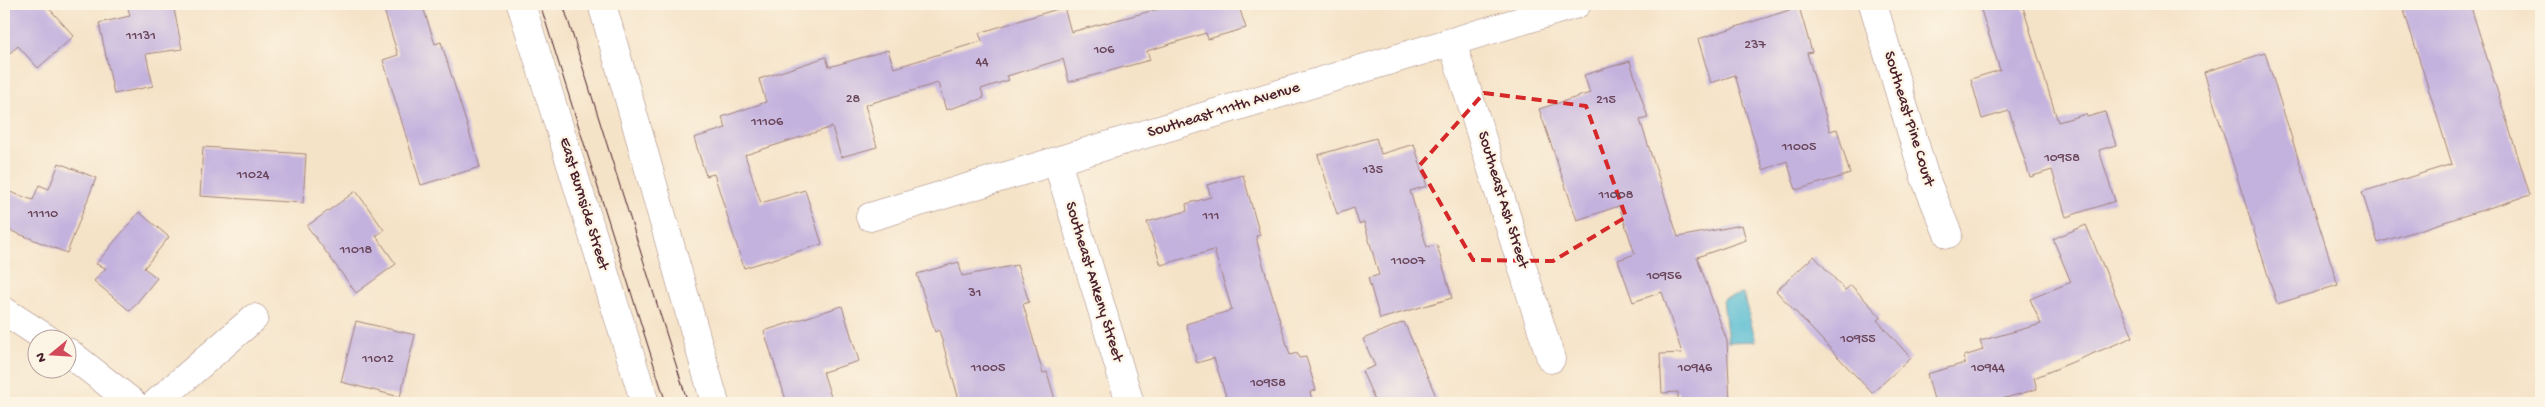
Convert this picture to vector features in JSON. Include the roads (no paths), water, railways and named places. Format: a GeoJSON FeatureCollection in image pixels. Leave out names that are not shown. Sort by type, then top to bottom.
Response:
{"type":"FeatureCollection","features":[{"type":"Feature","properties":{"kind":"street","name":"East Burnside Street"},"geometry":{"type":"LineString","coordinates":[[521,4],[645,403]]}},
{"type":"Feature","properties":{"kind":"street"},"geometry":{"type":"LineString","coordinates":[[602,4],[715,403]]}},
{"type":"Feature","properties":{"kind":"street","name":"Southeast 111th Avenue"},"geometry":{"type":"LineString","coordinates":[[870,217],[1577,4]]}},
{"type":"Feature","properties":{"kind":"street","name":"Southeast Pine Court"},"geometry":{"type":"LineString","coordinates":[[1873,4],[1925,178],[1948,234]]}},
{"type":"Feature","properties":{"kind":"street","name":"Southeast Ash Street"},"geometry":{"type":"LineString","coordinates":[[1452,42],[1551,359]]}},
{"type":"Feature","properties":{"kind":"street","name":"Southeast Ankeny Street"},"geometry":{"type":"LineString","coordinates":[[1057,161],[1130,403]]}},
{"type":"Feature","properties":{"kind":"street"},"geometry":{"type":"LineString","coordinates":[[4,311],[33,330]]}},
{"type":"Feature","properties":{"kind":"street"},"geometry":{"type":"LineString","coordinates":[[156,403],[254,318]]}},
{"type":"Feature","properties":{"kind":"street"},"geometry":{"type":"LineString","coordinates":[[78,360],[132,403]]}},
{"type":"Feature","properties":{"kind":"water"},"geometry":{"type":"Polygon","coordinates":[[[1743,294],[1756,341],[1728,342],[1723,299],[1743,294]]]}},
{"type":"Feature","properties":{"kind":"tram line"},"geometry":{"type":"LineString","coordinates":[[540,4],[666,403]]}},
{"type":"Feature","properties":{"kind":"tram line"},"geometry":{"type":"LineString","coordinates":[[563,4],[688,403]]}}]}
